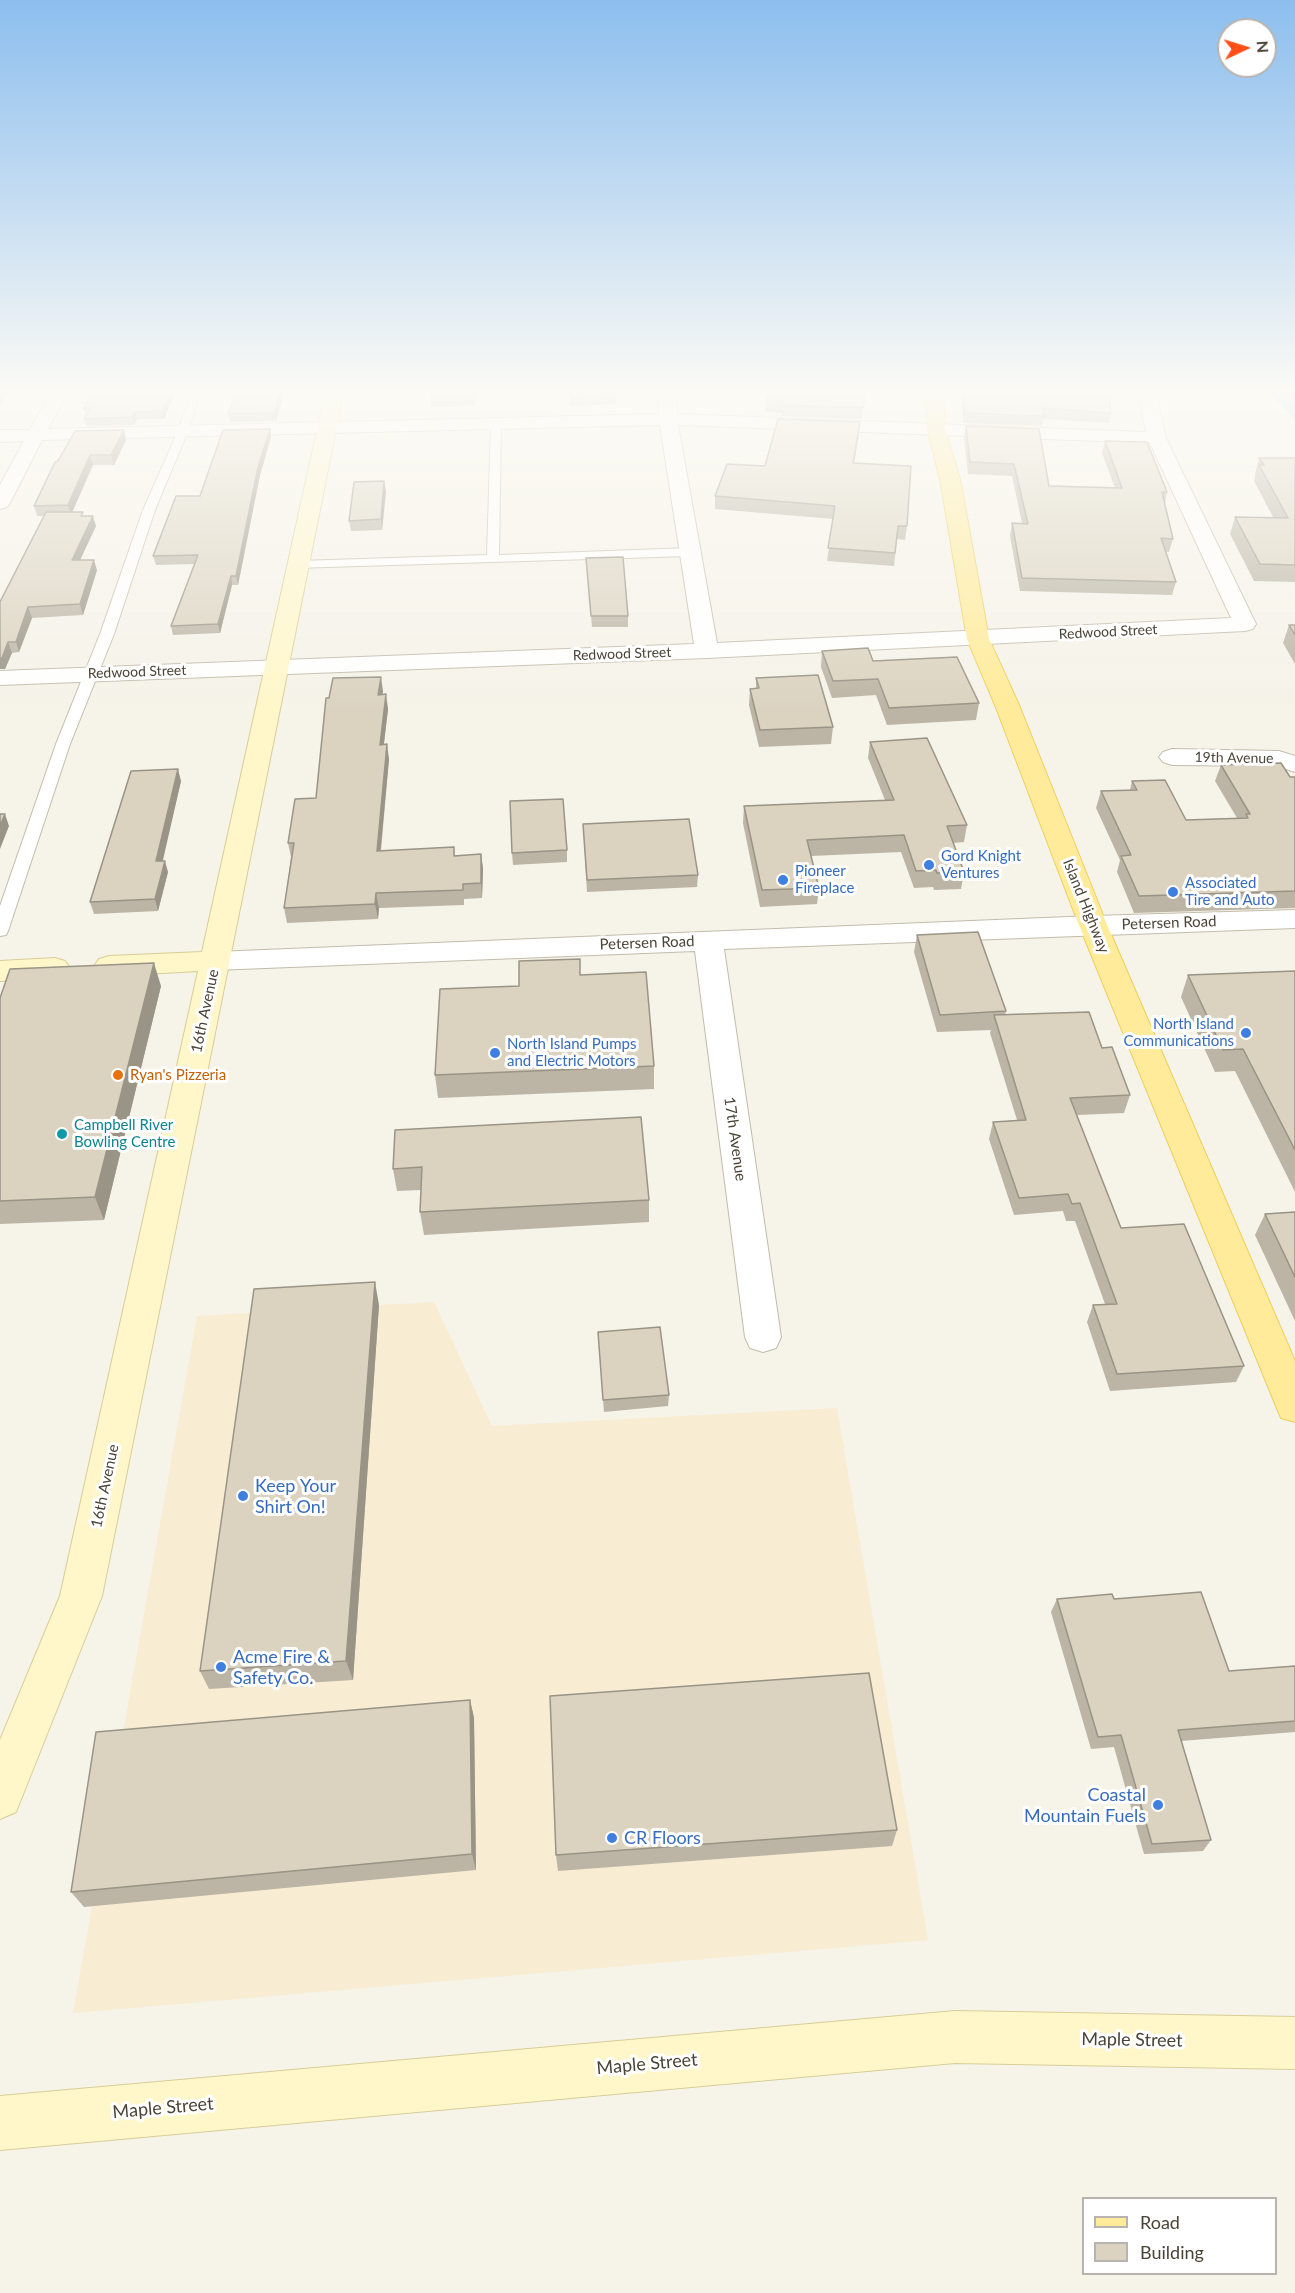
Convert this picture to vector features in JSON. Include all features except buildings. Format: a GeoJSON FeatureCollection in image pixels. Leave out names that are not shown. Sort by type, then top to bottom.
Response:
{"type":"FeatureCollection","features":[{"type":"Feature","properties":{"kind":"main road","name":"Island Highway"},"geometry":{"type":"LineString","coordinates":[[953,497],[978,639],[1007,705],[1093,925],[1295,1406]]}},
{"type":"Feature","properties":{"kind":"street","name":"16th Avenue"},"geometry":{"type":"LineString","coordinates":[[0,1796],[81,1596],[312,497]]}},
{"type":"Feature","properties":{"kind":"street"},"geometry":{"type":"LineString","coordinates":[[681,497],[706,651]]}},
{"type":"Feature","properties":{"kind":"street","name":"Redwood Street"},"geometry":{"type":"LineString","coordinates":[[0,678],[706,651],[1245,624],[1185,497]]}},
{"type":"Feature","properties":{"kind":"street","name":"19th Avenue"},"geometry":{"type":"LineString","coordinates":[[1172,757],[1279,759],[1295,764]]}},
{"type":"Feature","properties":{"kind":"street","name":"Petersen Road"},"geometry":{"type":"LineString","coordinates":[[0,970],[708,940],[1295,919]]}},
{"type":"Feature","properties":{"kind":"street","name":"17th Avenue"},"geometry":{"type":"LineString","coordinates":[[708,940],[763,1337]]}},
{"type":"Feature","properties":{"kind":"street","name":"Maple Street"},"geometry":{"type":"LineString","coordinates":[[0,2123],[955,2037],[1295,2043]]}},
{"type":"Feature","properties":{"kind":"lane"},"geometry":{"type":"LineString","coordinates":[[0,931],[63,744],[91,674],[155,497]]}},
{"type":"Feature","properties":{"kind":"lane"},"geometry":{"type":"LineString","coordinates":[[493,559],[494,497]]}},
{"type":"Feature","properties":{"kind":"lane"},"geometry":{"type":"LineString","coordinates":[[298,565],[690,552]]}},
{"type":"Feature","properties":{"kind":"shaded area"},"geometry":{"type":"Polygon","coordinates":[[[434,1302],[492,1426],[837,1408],[928,1940],[73,2013],[197,1316],[434,1302]]]}},
{"type":"Feature","properties":{"kind":"place","name":"Gord Knight Ventures"},"geometry":{"type":"Point","coordinates":[929,865]}},
{"type":"Feature","properties":{"kind":"place","name":"Pioneer Fireplace"},"geometry":{"type":"Point","coordinates":[783,880]}},
{"type":"Feature","properties":{"kind":"place","name":"Associated Tire and Auto"},"geometry":{"type":"Point","coordinates":[1173,892]}},
{"type":"Feature","properties":{"kind":"place","name":"North Island Communications"},"geometry":{"type":"Point","coordinates":[1246,1033]}},
{"type":"Feature","properties":{"kind":"place","name":"North Island Pumps and Electric Motors"},"geometry":{"type":"Point","coordinates":[495,1053]}},
{"type":"Feature","properties":{"kind":"place","name":"Ryan's Pizzeria"},"geometry":{"type":"Point","coordinates":[118,1075]}},
{"type":"Feature","properties":{"kind":"place","name":"Campbell River Bowling Centre"},"geometry":{"type":"Point","coordinates":[62,1134]}},
{"type":"Feature","properties":{"kind":"place","name":"Keep Your Shirt On!"},"geometry":{"type":"Point","coordinates":[243,1496]}},
{"type":"Feature","properties":{"kind":"place","name":"Acme Fire & Safety Co."},"geometry":{"type":"Point","coordinates":[221,1667]}},
{"type":"Feature","properties":{"kind":"place","name":"Coastal Mountain Fuels"},"geometry":{"type":"Point","coordinates":[1158,1805]}},
{"type":"Feature","properties":{"kind":"place","name":"CR Floors"},"geometry":{"type":"Point","coordinates":[612,1838]}}]}
